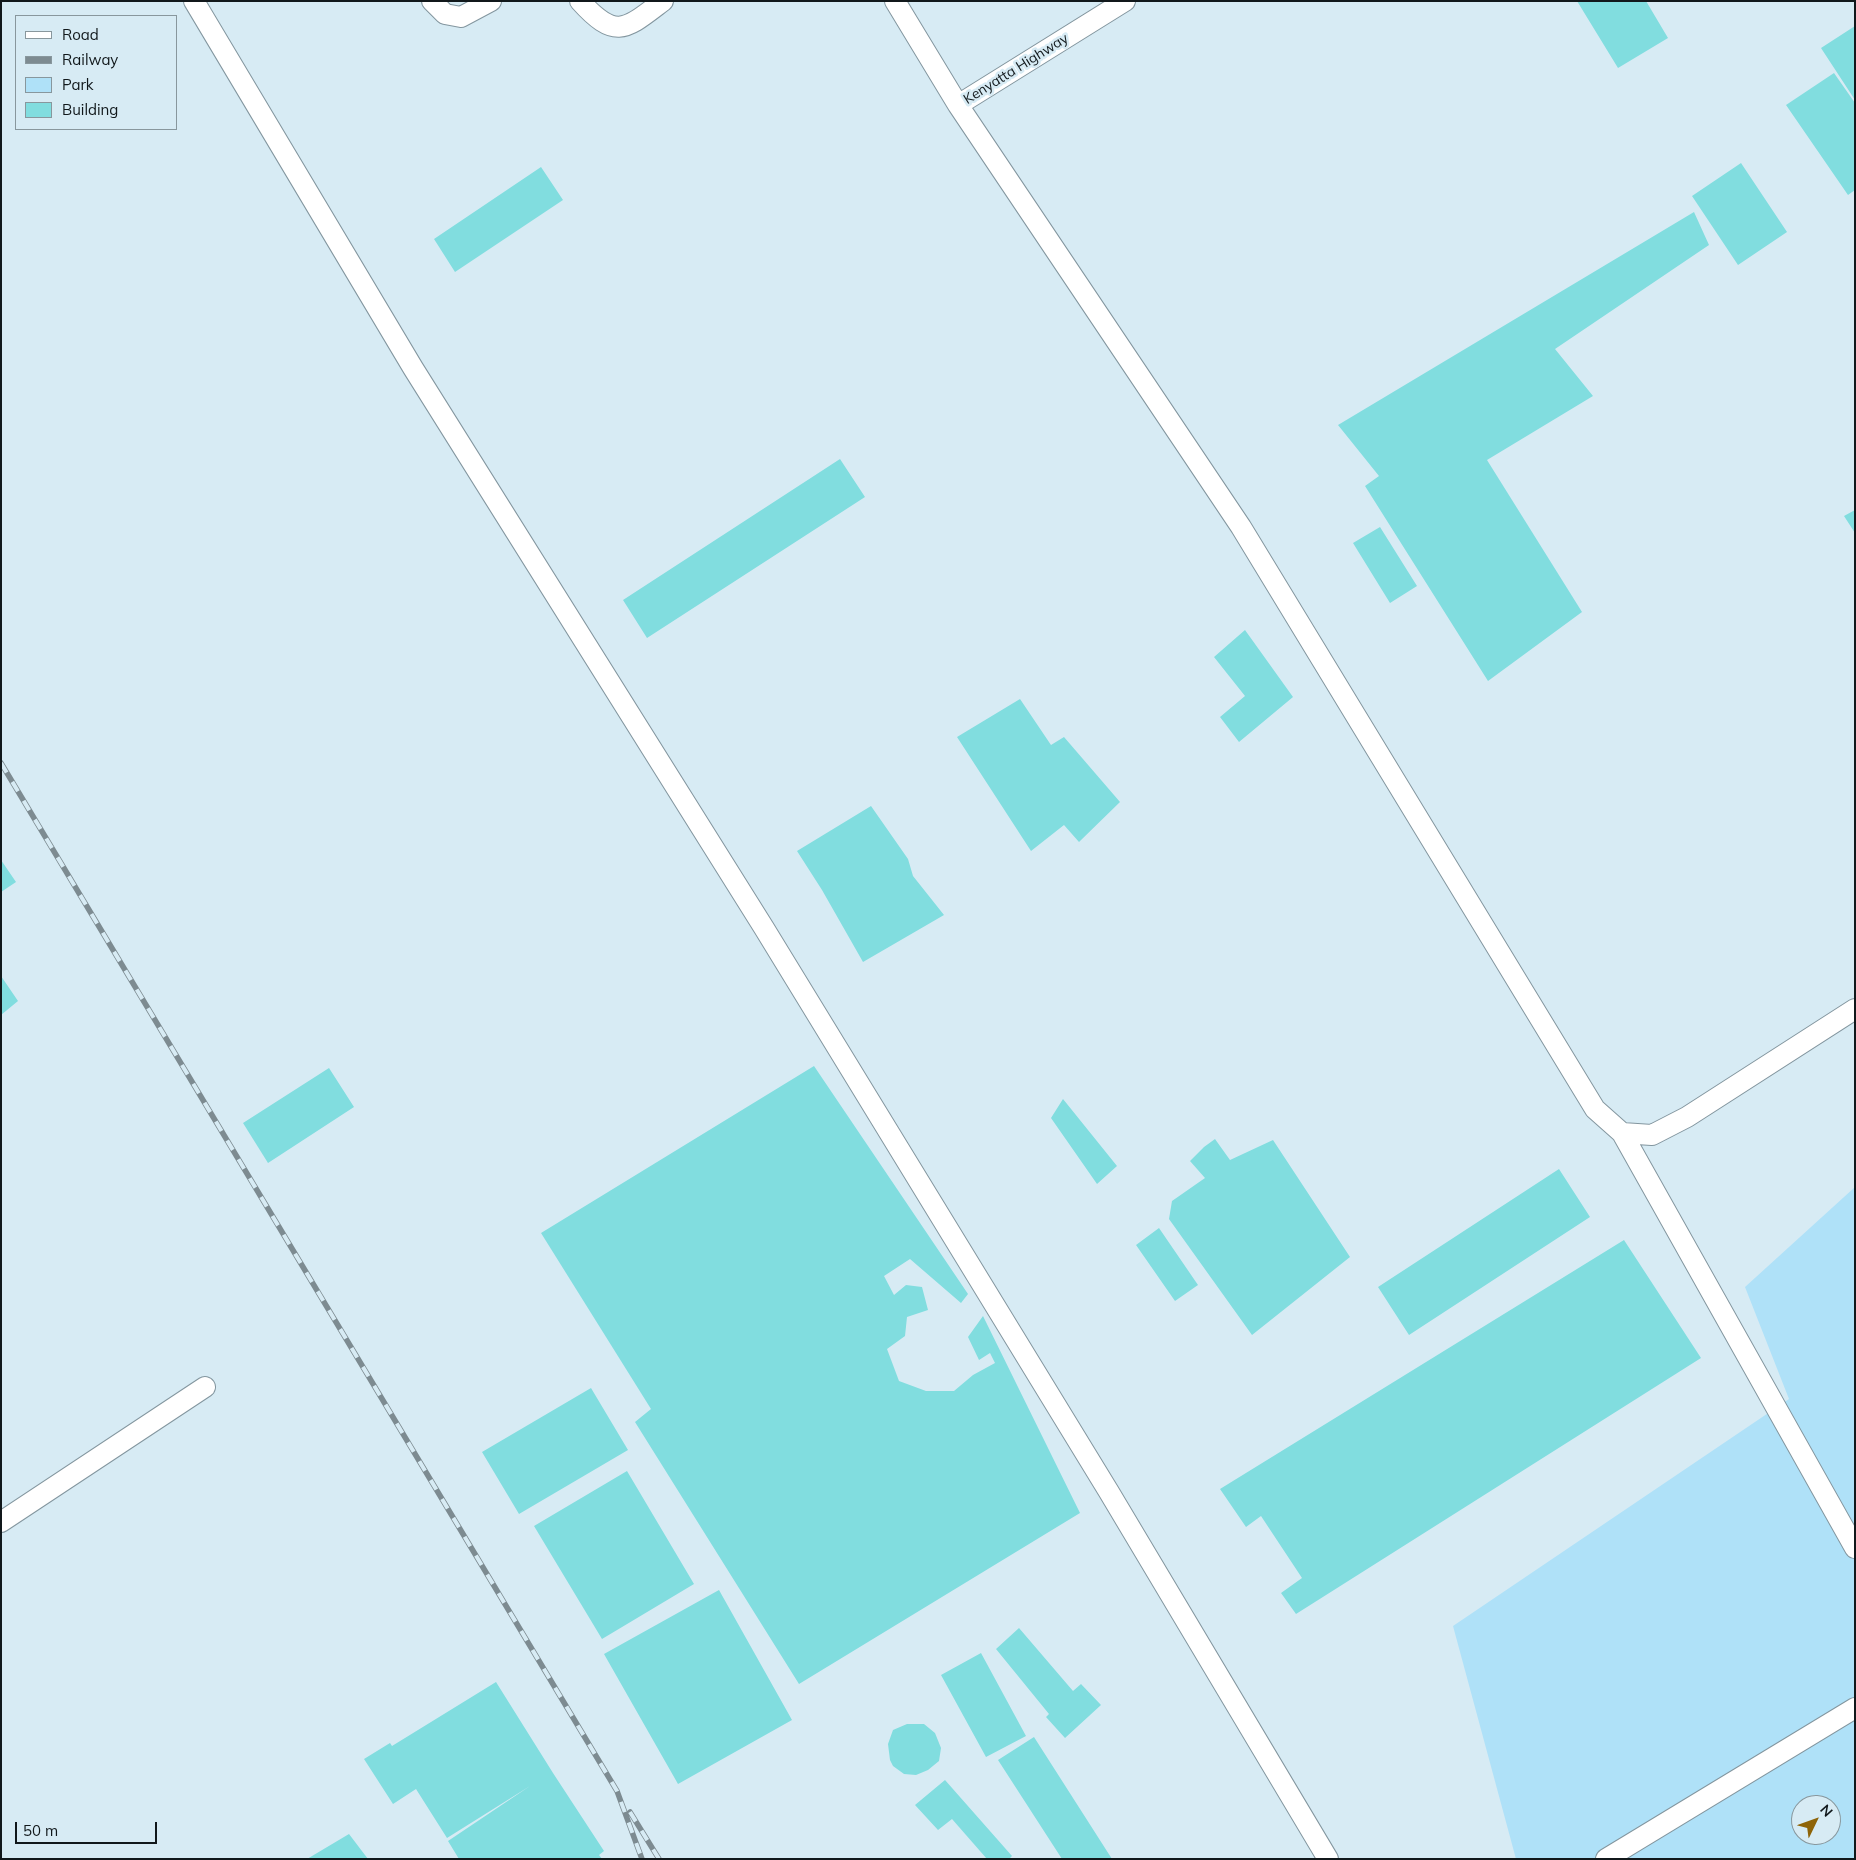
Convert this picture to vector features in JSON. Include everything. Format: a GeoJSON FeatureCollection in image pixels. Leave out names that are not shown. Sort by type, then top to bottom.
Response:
{"type":"FeatureCollection","features":[{"type":"Feature","properties":{"kind":"street"},"geometry":{"type":"LineString","coordinates":[[194,1],[413,368],[770,936],[1109,1492],[1328,1859]]}},
{"type":"Feature","properties":{"kind":"street"},"geometry":{"type":"LineString","coordinates":[[432,1],[445,14],[461,17],[491,1]]}},
{"type":"Feature","properties":{"kind":"street"},"geometry":{"type":"LineString","coordinates":[[580,1],[595,17],[612,27],[632,25],[663,1]]}},
{"type":"Feature","properties":{"kind":"street","name":"Kenyatta Highway"},"geometry":{"type":"LineString","coordinates":[[895,1],[958,105],[1125,1]]}},
{"type":"Feature","properties":{"kind":"street"},"geometry":{"type":"LineString","coordinates":[[958,105],[1241,527],[1595,1110],[1622,1133],[1855,1548]]}},
{"type":"Feature","properties":{"kind":"street"},"geometry":{"type":"LineString","coordinates":[[1622,1133],[1652,1135],[1687,1117],[1855,1008]]}},
{"type":"Feature","properties":{"kind":"street"},"geometry":{"type":"LineString","coordinates":[[1,1522],[205,1387]]}},
{"type":"Feature","properties":{"kind":"street"},"geometry":{"type":"LineString","coordinates":[[1606,1859],[1855,1708]]}},
{"type":"Feature","properties":{"kind":"green space"},"geometry":{"type":"Polygon","coordinates":[[[1855,1187],[1855,1859],[1516,1859],[1453,1626],[1789,1399],[1745,1287],[1855,1187]]]}},
{"type":"Feature","properties":{"kind":"building"},"geometry":{"type":"Polygon","coordinates":[[[1577,1],[1646,1],[1668,38],[1618,68],[1577,1]]]}},
{"type":"Feature","properties":{"kind":"building"},"geometry":{"type":"Polygon","coordinates":[[[1855,26],[1855,100],[1821,48],[1855,26]]]}},
{"type":"Feature","properties":{"kind":"building"},"geometry":{"type":"Polygon","coordinates":[[[1834,73],[1855,103],[1855,190],[1848,195],[1786,105],[1834,73]]]}},
{"type":"Feature","properties":{"kind":"building"},"geometry":{"type":"Polygon","coordinates":[[[1741,163],[1787,232],[1738,265],[1692,196],[1741,163]]]}},
{"type":"Feature","properties":{"kind":"building"},"geometry":{"type":"Polygon","coordinates":[[[541,167],[563,200],[455,272],[434,239],[541,167]]]}},
{"type":"Feature","properties":{"kind":"building"},"geometry":{"type":"Polygon","coordinates":[[[1694,212],[1709,245],[1555,349],[1593,396],[1487,460],[1582,612],[1488,681],[1365,486],[1379,476],[1338,425],[1694,212]]]}},
{"type":"Feature","properties":{"kind":"building"},"geometry":{"type":"Polygon","coordinates":[[[840,459],[865,497],[647,638],[623,600],[840,459]]]}},
{"type":"Feature","properties":{"kind":"building"},"geometry":{"type":"Polygon","coordinates":[[[1855,510],[1855,533],[1844,516],[1855,510]]]}},
{"type":"Feature","properties":{"kind":"building"},"geometry":{"type":"Polygon","coordinates":[[[1380,527],[1417,586],[1390,603],[1353,543],[1380,527]]]}},
{"type":"Feature","properties":{"kind":"building"},"geometry":{"type":"Polygon","coordinates":[[[1245,630],[1293,697],[1239,742],[1220,717],[1245,696],[1214,657],[1245,630]]]}},
{"type":"Feature","properties":{"kind":"building"},"geometry":{"type":"Polygon","coordinates":[[[1020,699],[1051,745],[1064,737],[1120,802],[1079,842],[1064,825],[1031,851],[957,737],[1020,699]]]}},
{"type":"Feature","properties":{"kind":"building"},"geometry":{"type":"Polygon","coordinates":[[[871,806],[908,859],[913,876],[944,915],[863,962],[822,890],[797,851],[871,806]]]}},
{"type":"Feature","properties":{"kind":"building"},"geometry":{"type":"Polygon","coordinates":[[[1,860],[16,882],[1,892],[1,860]]]}},
{"type":"Feature","properties":{"kind":"building"},"geometry":{"type":"Polygon","coordinates":[[[1,976],[18,1001],[1,1015],[1,976]]]}},
{"type":"Feature","properties":{"kind":"building"},"geometry":{"type":"Polygon","coordinates":[[[814,1066],[968,1294],[961,1303],[910,1259],[884,1276],[894,1295],[906,1285],[922,1287],[928,1310],[907,1317],[905,1336],[887,1349],[899,1381],[926,1391],[954,1391],[973,1375],[995,1363],[990,1353],[979,1360],[968,1337],[983,1316],[1080,1513],[799,1684],[635,1422],[651,1409],[541,1233],[814,1066]]]}},
{"type":"Feature","properties":{"kind":"building"},"geometry":{"type":"Polygon","coordinates":[[[329,1068],[354,1107],[268,1163],[243,1123],[329,1068]]]}},
{"type":"Feature","properties":{"kind":"building"},"geometry":{"type":"Polygon","coordinates":[[[1063,1099],[1117,1166],[1097,1184],[1051,1118],[1063,1099]]]}},
{"type":"Feature","properties":{"kind":"building"},"geometry":{"type":"Polygon","coordinates":[[[1215,1139],[1230,1160],[1273,1140],[1350,1257],[1252,1335],[1169,1219],[1172,1201],[1205,1178],[1190,1161],[1215,1139]]]}},
{"type":"Feature","properties":{"kind":"building"},"geometry":{"type":"Polygon","coordinates":[[[1559,1169],[1590,1217],[1409,1335],[1378,1287],[1559,1169]]]}},
{"type":"Feature","properties":{"kind":"building"},"geometry":{"type":"Polygon","coordinates":[[[1159,1228],[1198,1285],[1175,1301],[1136,1245],[1159,1228]]]}},
{"type":"Feature","properties":{"kind":"building"},"geometry":{"type":"Polygon","coordinates":[[[1624,1240],[1701,1358],[1296,1614],[1281,1593],[1302,1578],[1261,1516],[1246,1527],[1220,1489],[1624,1240]]]}},
{"type":"Feature","properties":{"kind":"building"},"geometry":{"type":"Polygon","coordinates":[[[591,1388],[628,1450],[519,1514],[482,1452],[591,1388]]]}},
{"type":"Feature","properties":{"kind":"building"},"geometry":{"type":"Polygon","coordinates":[[[627,1471],[694,1584],[602,1639],[534,1526],[627,1471]]]}},
{"type":"Feature","properties":{"kind":"building"},"geometry":{"type":"Polygon","coordinates":[[[719,1590],[792,1720],[678,1784],[604,1654],[719,1590]]]}},
{"type":"Feature","properties":{"kind":"building"},"geometry":{"type":"Polygon","coordinates":[[[1019,1628],[1073,1691],[1081,1684],[1101,1705],[1065,1738],[1046,1717],[1049,1714],[996,1649],[1019,1628]]]}},
{"type":"Feature","properties":{"kind":"building"},"geometry":{"type":"Polygon","coordinates":[[[981,1653],[1026,1736],[986,1757],[941,1675],[981,1653]]]}},
{"type":"Feature","properties":{"kind":"building"},"geometry":{"type":"Polygon","coordinates":[[[496,1682],[604,1851],[599,1855],[602,1859],[459,1859],[448,1841],[530,1786],[447,1838],[416,1789],[393,1804],[364,1759],[390,1743],[392,1746],[496,1682]]]}},
{"type":"Feature","properties":{"kind":"building"},"geometry":{"type":"Polygon","coordinates":[[[907,1724],[924,1724],[935,1733],[941,1748],[939,1761],[928,1770],[916,1775],[904,1774],[893,1766],[890,1760],[888,1744],[893,1730],[907,1724]]]}},
{"type":"Feature","properties":{"kind":"building"},"geometry":{"type":"Polygon","coordinates":[[[1034,1737],[1112,1859],[1062,1859],[998,1760],[1034,1737]]]}},
{"type":"Feature","properties":{"kind":"building"},"geometry":{"type":"Polygon","coordinates":[[[945,1780],[1012,1856],[1009,1859],[987,1859],[952,1819],[938,1830],[915,1805],[945,1780]]]}},
{"type":"Feature","properties":{"kind":"building"},"geometry":{"type":"Polygon","coordinates":[[[349,1834],[368,1859],[307,1859],[349,1834]]]}},
{"type":"Feature","properties":{"kind":"railway"},"geometry":{"type":"LineString","coordinates":[[1,763],[617,1791],[642,1859]]}},
{"type":"Feature","properties":{"kind":"railway"},"geometry":{"type":"LineString","coordinates":[[630,1812],[659,1859]]}}]}
